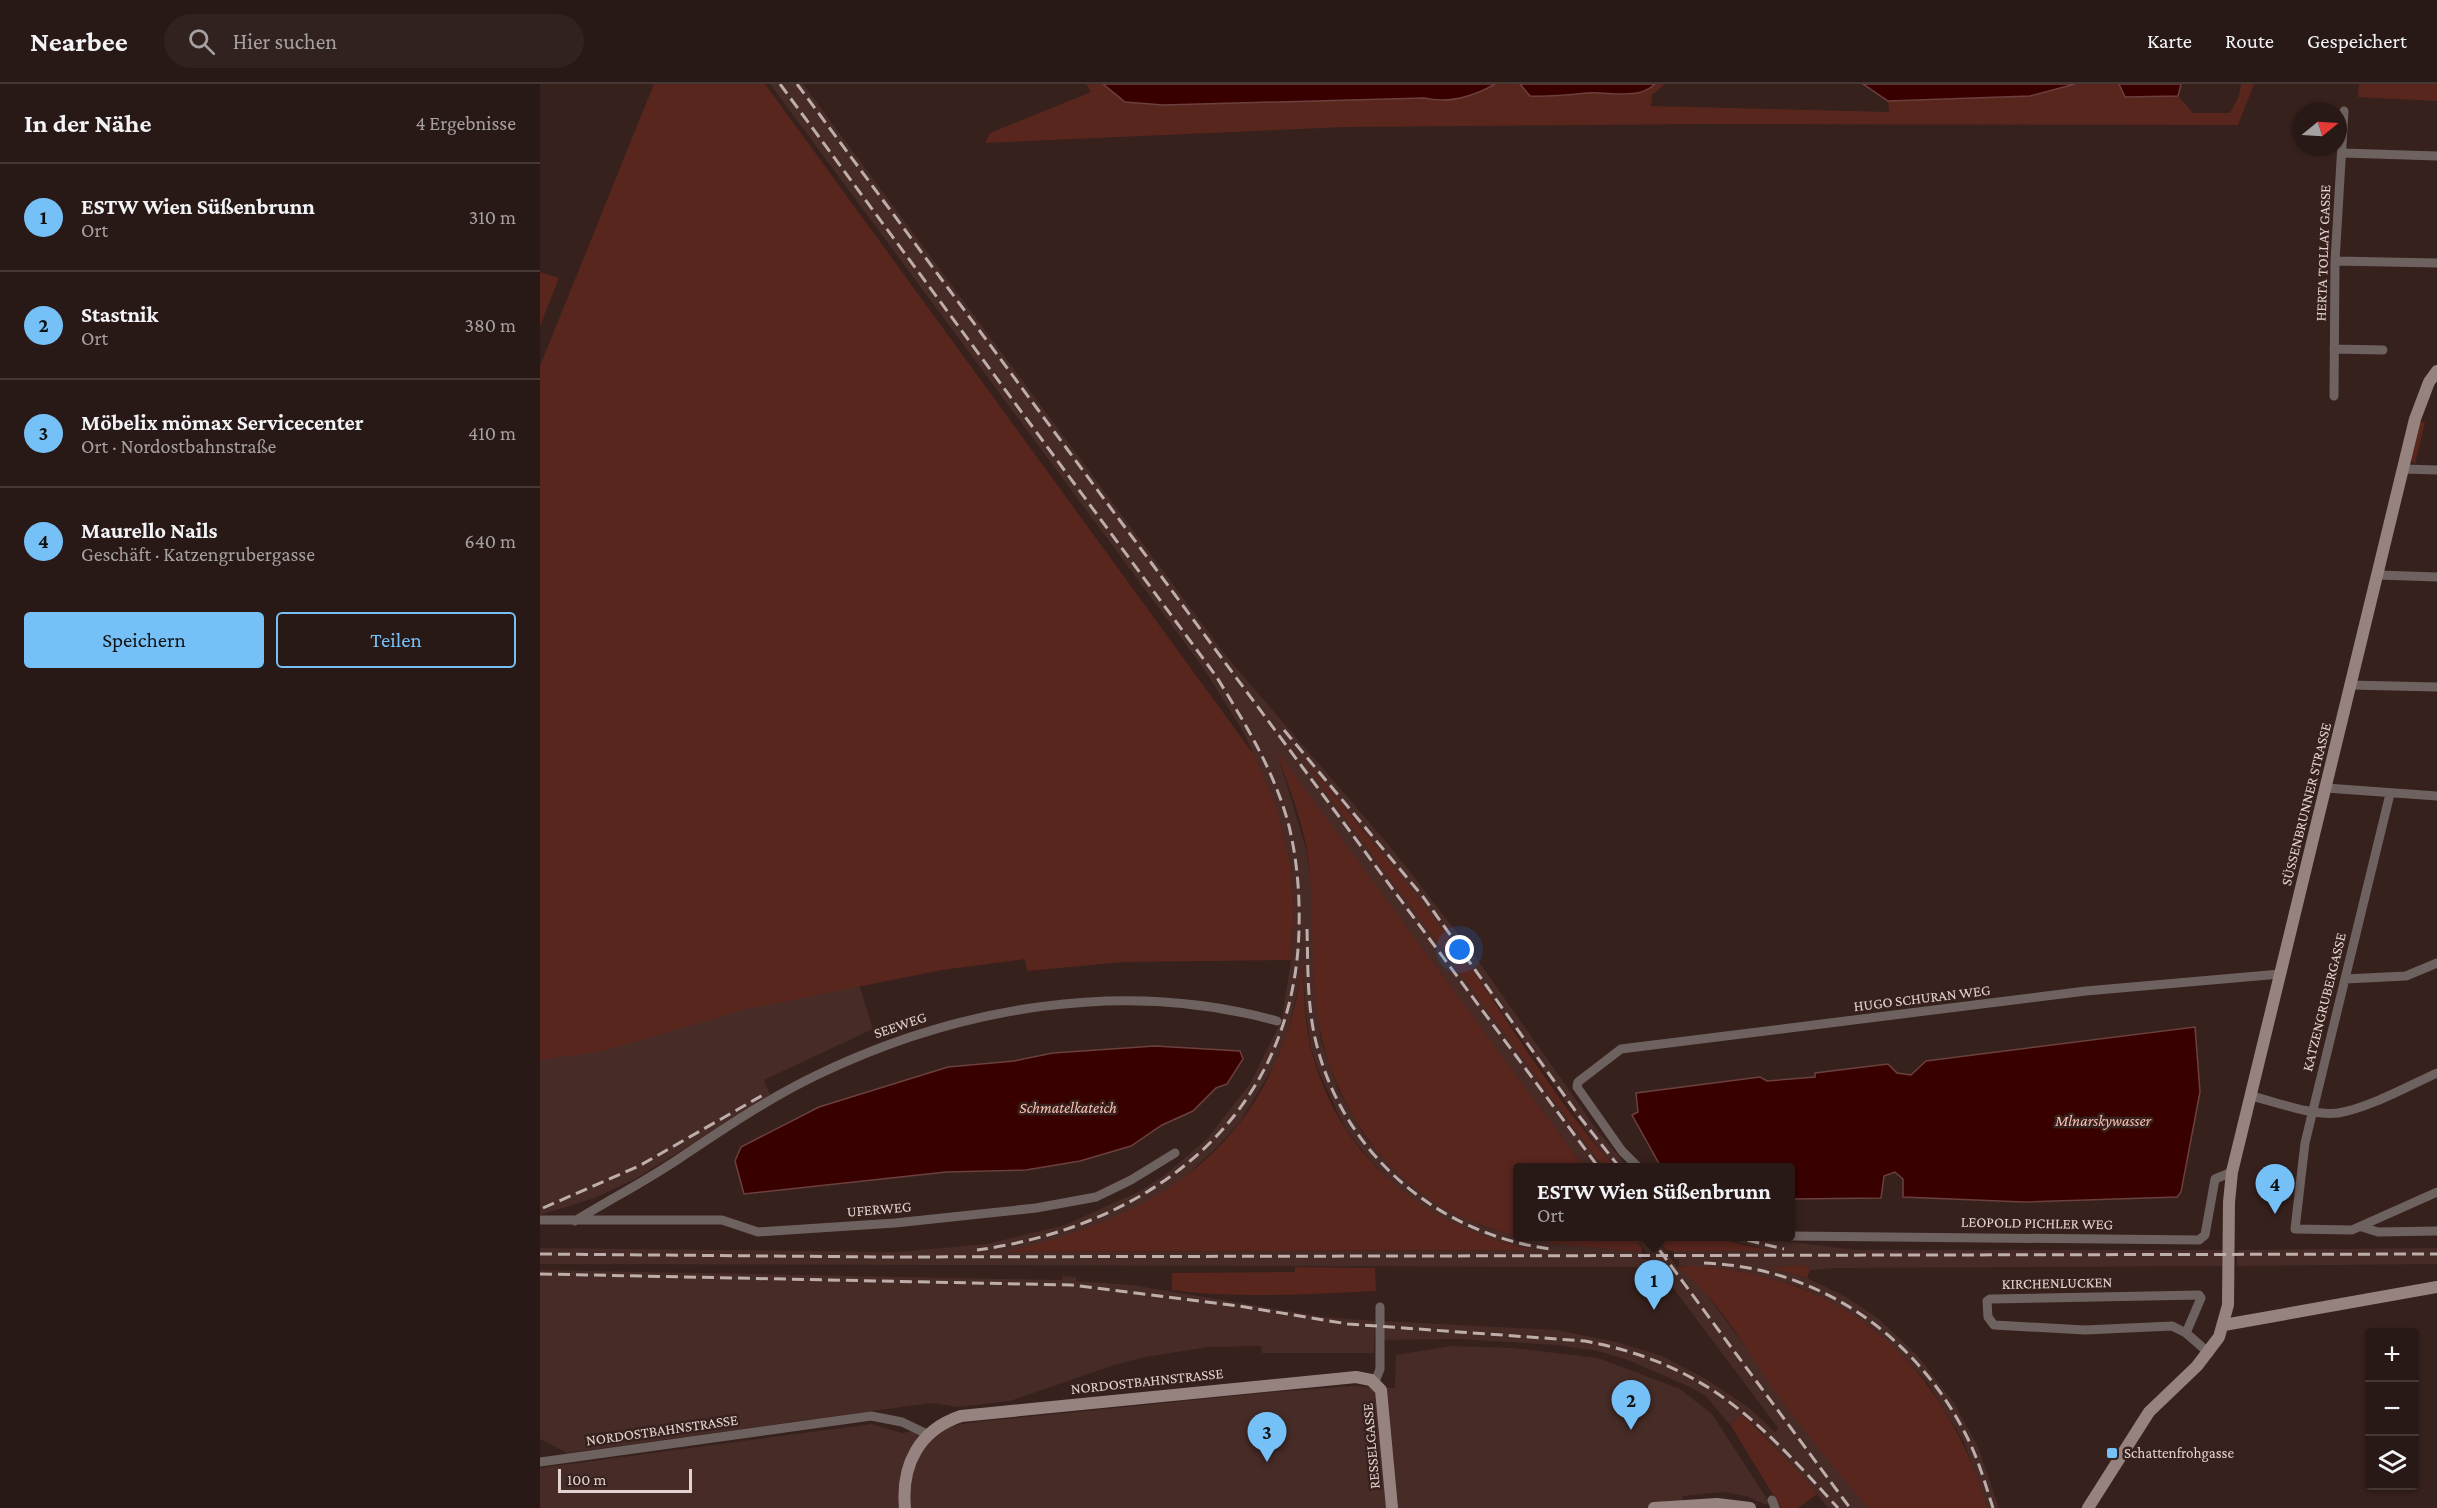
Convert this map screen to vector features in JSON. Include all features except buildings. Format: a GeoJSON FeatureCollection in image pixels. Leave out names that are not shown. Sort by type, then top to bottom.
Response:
{"type":"FeatureCollection","features":[{"type":"Feature","properties":{"kind":"street"},"geometry":{"type":"LineString","coordinates":[[2347,153],[2437,156]]}},
{"type":"Feature","properties":{"kind":"street","name":"HERTA TOLLAY GASSE"},"geometry":{"type":"LineString","coordinates":[[2334,396],[2335,261],[2343,156]]}},
{"type":"Feature","properties":{"kind":"street"},"geometry":{"type":"LineString","coordinates":[[2335,261],[2437,263]]}},
{"type":"Feature","properties":{"kind":"street"},"geometry":{"type":"LineString","coordinates":[[2334,349],[2383,350]]}},
{"type":"Feature","properties":{"kind":"street","name":"SÜSSENBRUNNER STRASSE"},"geometry":{"type":"LineString","coordinates":[[2224,1325],[2229,1290],[2228,1249],[2232,1172],[2415,419],[2429,382],[2437,371]]}},
{"type":"Feature","properties":{"kind":"street"},"geometry":{"type":"LineString","coordinates":[[2404,469],[2437,470]]}},
{"type":"Feature","properties":{"kind":"street"},"geometry":{"type":"LineString","coordinates":[[2378,575],[2437,577]]}},
{"type":"Feature","properties":{"kind":"street"},"geometry":{"type":"LineString","coordinates":[[2349,685],[2437,687]]}},
{"type":"Feature","properties":{"kind":"street"},"geometry":{"type":"LineString","coordinates":[[2326,788],[2437,796]]}},
{"type":"Feature","properties":{"kind":"street","name":"KATZENGRUBERGASSE"},"geometry":{"type":"LineString","coordinates":[[2362,1227],[2340,1231],[2295,1229],[2295,1219],[2299,1173],[2313,1110],[2390,794]]}},
{"type":"Feature","properties":{"kind":"street"},"geometry":{"type":"LineString","coordinates":[[2345,978],[2406,976],[2437,963]]}},
{"type":"Feature","properties":{"kind":"street","name":"HUGO SCHURAN WEG"},"geometry":{"type":"LineString","coordinates":[[1636,1163],[1622,1151],[1577,1088],[1578,1082],[1621,1049],[2086,991],[2280,974]]}},
{"type":"Feature","properties":{"kind":"street","name":"SEEWEG"},"geometry":{"type":"LineString","coordinates":[[575,1221],[785,1092],[870,1051],[932,1029],[1044,1005],[1113,1001],[1201,1006],[1277,1021]]}},
{"type":"Feature","properties":{"kind":"street"},"geometry":{"type":"LineString","coordinates":[[2251,1096],[2337,1113],[2378,1099],[2437,1072]]}},
{"type":"Feature","properties":{"kind":"street","name":"UFERWEG"},"geometry":{"type":"LineString","coordinates":[[540,1220],[722,1220],[758,1232],[895,1223],[1036,1208],[1096,1197],[1131,1180],[1175,1153]]}},
{"type":"Feature","properties":{"kind":"street","name":"LEOPOLD PICHLER WEG"},"geometry":{"type":"LineString","coordinates":[[1795,1236],[2199,1240],[2205,1235],[2215,1179],[2232,1172]]}},
{"type":"Feature","properties":{"kind":"street"},"geometry":{"type":"LineString","coordinates":[[2362,1227],[2437,1192]]}},
{"type":"Feature","properties":{"kind":"street"},"geometry":{"type":"LineString","coordinates":[[2362,1227],[2378,1232],[2437,1231]]}},
{"type":"Feature","properties":{"kind":"street"},"geometry":{"type":"LineString","coordinates":[[2088,1508],[2149,1412],[2209,1353],[2224,1325],[2437,1287]]}},
{"type":"Feature","properties":{"kind":"street","name":"KIRCHENLUCKEN"},"geometry":{"type":"LineString","coordinates":[[2186,1333],[2201,1298],[2199,1295],[1989,1299],[1987,1301],[1988,1317],[1995,1324],[2085,1330],[2164,1325],[2186,1333],[2209,1353]]}},
{"type":"Feature","properties":{"kind":"street"},"geometry":{"type":"LineString","coordinates":[[1375,1382],[1380,1369],[1380,1307]]}},
{"type":"Feature","properties":{"kind":"street","name":"NORDOSTBAHNSTRASSE"},"geometry":{"type":"LineString","coordinates":[[540,1462],[871,1416],[902,1422],[923,1439],[951,1419],[989,1411],[1356,1377],[1375,1382]]}},
{"type":"Feature","properties":{"kind":"street","name":"RESSELGASSE"},"geometry":{"type":"LineString","coordinates":[[1375,1382],[1383,1400],[1392,1508]]}},
{"type":"Feature","properties":{"kind":"street"},"geometry":{"type":"LineString","coordinates":[[905,1508],[906,1474],[923,1439]]}},
{"type":"Feature","properties":{"kind":"street"},"geometry":{"type":"LineString","coordinates":[[1654,1508],[1717,1504],[1750,1508]]}},
{"type":"Feature","properties":{"kind":"shaded area"},"geometry":{"type":"Polygon","coordinates":[[[654,84],[765,84],[1254,755],[1276,805],[1291,865],[1294,908],[1291,960],[1123,962],[1027,971],[1025,959],[942,970],[747,1009],[603,1051],[540,1060],[540,366],[654,84]]]}},
{"type":"Feature","properties":{"kind":"shaded area"},"geometry":{"type":"Polygon","coordinates":[[[770,84],[803,84],[1226,656],[1392,849],[1472,952],[1599,1133],[1625,1163],[1611,1163],[1600,1150],[1460,953],[1362,828],[1302,758],[1600,1163],[1581,1163],[1277,752],[1306,849],[1312,890],[1314,987],[1321,1040],[1338,1090],[1365,1137],[1396,1171],[1437,1204],[1482,1226],[1513,1235],[1513,1241],[1542,1241],[1642,1252],[1642,1259],[1647,1259],[1647,1267],[540,1264],[540,1248],[898,1252],[987,1244],[1065,1225],[1138,1192],[1165,1175],[1208,1138],[1251,1082],[1282,1019],[1291,960],[1294,908],[1291,865],[1276,805],[1244,733],[1204,669],[770,84]],[[1303,966],[1288,1032],[1274,1066],[1239,1123],[1216,1148],[1176,1185],[1134,1210],[1075,1234],[1008,1252],[1529,1250],[1481,1236],[1452,1224],[1422,1207],[1393,1184],[1370,1160],[1345,1128],[1320,1074],[1311,1048],[1303,966]]]}},
{"type":"Feature","properties":{"kind":"shaded area"},"geometry":{"type":"Polygon","coordinates":[[[1086,84],[1103,84],[1125,102],[1163,105],[1424,98],[1437,101],[1475,95],[1495,84],[1520,84],[1531,96],[1632,94],[1655,84],[1665,84],[1652,95],[1651,106],[1889,112],[1888,101],[2030,96],[2075,84],[2119,84],[2125,97],[2178,96],[2193,113],[2230,113],[2239,96],[2241,84],[2254,84],[2238,125],[1702,124],[1345,127],[985,143],[990,133],[1091,92],[1086,84]]]}},
{"type":"Feature","properties":{"kind":"shaded area"},"geometry":{"type":"Polygon","coordinates":[[[2359,84],[2437,84],[2437,101],[2358,97],[2359,84]]]}},
{"type":"Feature","properties":{"kind":"shaded area"},"geometry":{"type":"Polygon","coordinates":[[[540,272],[559,278],[540,326],[540,272]]]}},
{"type":"Feature","properties":{"kind":"shaded area"},"geometry":{"type":"Polygon","coordinates":[[[2420,422],[2425,422],[2415,464],[2411,460],[2420,422]]]}},
{"type":"Feature","properties":{"kind":"shaded area"},"geometry":{"type":"Polygon","coordinates":[[[1276,750],[1581,1163],[1513,1163],[1513,1235],[1456,1215],[1410,1184],[1387,1162],[1367,1137],[1350,1110],[1325,1051],[1318,1019],[1314,987],[1309,867],[1297,812],[1276,750]]]}},
{"type":"Feature","properties":{"kind":"shaded area"},"geometry":{"type":"Polygon","coordinates":[[[1295,750],[1380,850],[1461,954],[1573,1117],[1612,1163],[1600,1163],[1295,750]]]}},
{"type":"Feature","properties":{"kind":"shaded area"},"geometry":{"type":"Polygon","coordinates":[[[1303,962],[1304,995],[1311,1049],[1324,1088],[1342,1124],[1365,1155],[1392,1182],[1423,1205],[1457,1224],[1494,1239],[1533,1250],[1004,1252],[1052,1240],[1097,1224],[1139,1205],[1177,1182],[1212,1154],[1242,1120],[1267,1080],[1290,1024],[1303,962]]]}},
{"type":"Feature","properties":{"kind":"shaded area"},"geometry":{"type":"Polygon","coordinates":[[[858,981],[873,1029],[764,1080],[771,1096],[635,1179],[595,1198],[540,1215],[540,1054],[858,981]]]}},
{"type":"Feature","properties":{"kind":"shaded area"},"geometry":{"type":"Polygon","coordinates":[[[1541,1241],[1638,1241],[1642,1252],[1541,1241]]]}},
{"type":"Feature","properties":{"kind":"shaded area"},"geometry":{"type":"Polygon","coordinates":[[[1638,1241],[1658,1241],[1677,1267],[1695,1279],[1754,1358],[1786,1407],[1868,1508],[1828,1508],[1801,1474],[1743,1414],[1729,1424],[1706,1396],[1628,1360],[1598,1351],[1556,1345],[1459,1339],[1384,1340],[1384,1321],[1557,1330],[1616,1342],[1662,1356],[1706,1379],[1749,1408],[1775,1432],[1778,1428],[1638,1241]]]}},
{"type":"Feature","properties":{"kind":"shaded area"},"geometry":{"type":"Polygon","coordinates":[[[1658,1241],[1730,1241],[1774,1251],[1674,1251],[1666,1250],[1658,1241]]]}},
{"type":"Feature","properties":{"kind":"shaded area"},"geometry":{"type":"Polygon","coordinates":[[[1732,1241],[1783,1241],[1857,1250],[2223,1250],[2224,1266],[1810,1270],[1807,1265],[1770,1267],[1807,1278],[1846,1297],[1879,1319],[1918,1356],[1954,1403],[1978,1447],[1999,1508],[1988,1508],[1964,1442],[1928,1383],[1871,1327],[1833,1303],[1797,1286],[1739,1271],[1679,1266],[1679,1259],[1674,1259],[1674,1251],[1769,1250],[1732,1241]]]}},
{"type":"Feature","properties":{"kind":"shaded area"},"geometry":{"type":"Polygon","coordinates":[[[2437,1248],[2437,1264],[2237,1266],[2237,1250],[2437,1248]]]}},
{"type":"Feature","properties":{"kind":"shaded area"},"geometry":{"type":"Polygon","coordinates":[[[1807,1265],[1810,1270],[1807,1278],[1768,1267],[1807,1265]]]}},
{"type":"Feature","properties":{"kind":"shaded area"},"geometry":{"type":"Polygon","coordinates":[[[1295,1267],[1375,1268],[1376,1291],[1248,1295],[1172,1290],[1172,1273],[1295,1272],[1295,1267]]]}},
{"type":"Feature","properties":{"kind":"shaded area"},"geometry":{"type":"Polygon","coordinates":[[[1677,1267],[1726,1269],[1799,1288],[1839,1306],[1874,1330],[1904,1358],[1931,1390],[1954,1426],[1973,1466],[1988,1508],[1868,1508],[1787,1408],[1709,1297],[1677,1267]]]}},
{"type":"Feature","properties":{"kind":"shaded area"},"geometry":{"type":"Polygon","coordinates":[[[540,1270],[1062,1280],[1063,1276],[1076,1277],[1076,1281],[1132,1285],[1324,1317],[1375,1321],[1374,1353],[1262,1353],[1261,1346],[1209,1347],[1145,1357],[1114,1365],[1010,1401],[958,1407],[931,1403],[567,1453],[540,1439],[540,1270]]]}},
{"type":"Feature","properties":{"kind":"shaded area"},"geometry":{"type":"Polygon","coordinates":[[[1450,1346],[1514,1348],[1598,1358],[1680,1389],[1712,1414],[1769,1502],[1766,1505],[1746,1496],[1723,1492],[1683,1496],[1682,1508],[540,1508],[540,1468],[872,1424],[902,1433],[976,1422],[1263,1393],[1350,1386],[1395,1388],[1396,1355],[1450,1346]]]}},
{"type":"Feature","properties":{"kind":"shaded area"},"geometry":{"type":"Polygon","coordinates":[[[1742,1414],[1801,1474],[1817,1494],[1798,1508],[1781,1508],[1730,1424],[1742,1414]]]}},
{"type":"Feature","properties":{"kind":"water"},"geometry":{"type":"Polygon","coordinates":[[[1103,84],[1495,84],[1470,95],[1443,100],[1424,98],[1163,105],[1125,102],[1103,84]]]}},
{"type":"Feature","properties":{"kind":"water"},"geometry":{"type":"Polygon","coordinates":[[[1520,84],[1655,84],[1632,94],[1530,96],[1520,84]]]}},
{"type":"Feature","properties":{"kind":"water"},"geometry":{"type":"Polygon","coordinates":[[[1863,84],[2075,84],[2030,96],[1888,101],[1863,84]]]}},
{"type":"Feature","properties":{"kind":"water"},"geometry":{"type":"Polygon","coordinates":[[[2119,84],[2181,84],[2178,96],[2125,97],[2119,84]]]}},
{"type":"Feature","properties":{"kind":"water","name":"Mlnarskywasser"},"geometry":{"type":"Polygon","coordinates":[[[2195,1027],[2200,1092],[2181,1192],[2177,1197],[2024,1202],[1903,1197],[1903,1179],[1895,1172],[1884,1176],[1881,1198],[1795,1199],[1795,1163],[1659,1163],[1632,1115],[1638,1112],[1636,1093],[1760,1077],[1767,1081],[1815,1077],[1815,1073],[1888,1064],[1897,1073],[1911,1075],[1926,1061],[2195,1027]]]}},
{"type":"Feature","properties":{"kind":"water","name":"Schmatelkateich"},"geometry":{"type":"Polygon","coordinates":[[[1155,1046],[1240,1051],[1243,1059],[1227,1084],[1216,1088],[1193,1111],[1162,1125],[1131,1146],[1080,1161],[1026,1170],[946,1172],[744,1194],[735,1161],[741,1147],[819,1107],[948,1067],[1014,1061],[1053,1053],[1155,1046]]]}},
{"type":"Feature","properties":{"kind":"railway"},"geometry":{"type":"LineString","coordinates":[[780,84],[1216,676],[1248,729],[1266,765],[1282,802],[1294,849],[1299,930],[1291,996],[1271,1055],[1241,1107],[1202,1151],[1154,1187],[1100,1216],[1041,1237],[977,1250]]}},
{"type":"Feature","properties":{"kind":"railway"},"geometry":{"type":"LineString","coordinates":[[797,84],[1595,1163]]}},
{"type":"Feature","properties":{"kind":"railway"},"geometry":{"type":"LineString","coordinates":[[1284,730],[1424,898],[1579,1116],[1616,1163]]}},
{"type":"Feature","properties":{"kind":"railway"},"geometry":{"type":"LineString","coordinates":[[1307,929],[1312,1024],[1328,1079],[1347,1117],[1371,1151],[1400,1181],[1433,1206],[1469,1226],[1513,1241]]}},
{"type":"Feature","properties":{"kind":"railway"},"geometry":{"type":"LineString","coordinates":[[543,1208],[639,1166],[763,1095]]}},
{"type":"Feature","properties":{"kind":"railway"},"geometry":{"type":"LineString","coordinates":[[1514,1241],[1551,1249]]}},
{"type":"Feature","properties":{"kind":"railway"},"geometry":{"type":"LineString","coordinates":[[1653,1241],[1850,1508]]}},
{"type":"Feature","properties":{"kind":"railway"},"geometry":{"type":"LineString","coordinates":[[1751,1241],[1784,1249]]}},
{"type":"Feature","properties":{"kind":"railway"},"geometry":{"type":"LineString","coordinates":[[540,1254],[883,1257],[2437,1254]]}},
{"type":"Feature","properties":{"kind":"railway"},"geometry":{"type":"LineString","coordinates":[[1704,1263],[1746,1267],[1785,1277],[1823,1293],[1858,1313],[1890,1337],[1919,1366],[1945,1399],[1970,1444],[1993,1508]]}},
{"type":"Feature","properties":{"kind":"railway"},"geometry":{"type":"LineString","coordinates":[[540,1274],[1071,1285],[1239,1306],[1348,1324],[1585,1341],[1627,1351],[1664,1365],[1697,1381],[1727,1400],[1782,1448],[1838,1508]]}},
{"type":"Feature","properties":{"kind":"place","name":"Maurello Nails"},"geometry":{"type":"Point","coordinates":[2275,1214]}},
{"type":"Feature","properties":{"kind":"place","name":"ESTW Wien Süßenbrunn"},"geometry":{"type":"Point","coordinates":[1654,1310]}},
{"type":"Feature","properties":{"kind":"place","name":"Stastnik"},"geometry":{"type":"Point","coordinates":[1631,1430]}},
{"type":"Feature","properties":{"kind":"place","name":"Schattenfrohgasse"},"geometry":{"type":"Point","coordinates":[2112,1453]}},
{"type":"Feature","properties":{"kind":"place","name":"Möbelix mömax Servicecenter"},"geometry":{"type":"Point","coordinates":[1267,1462]}}]}
